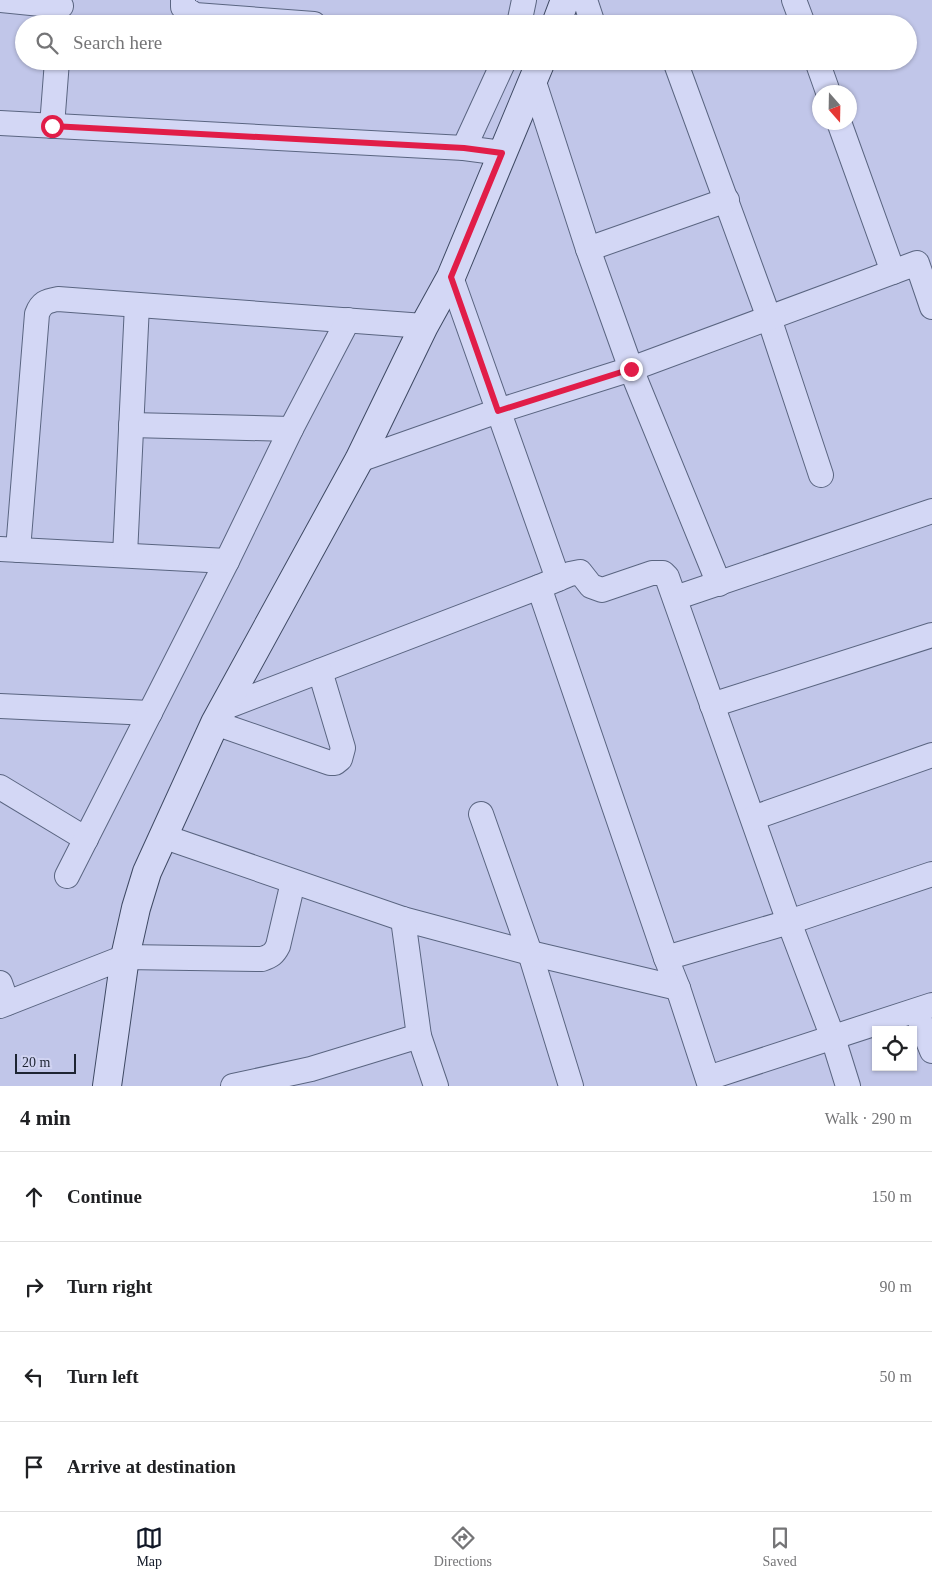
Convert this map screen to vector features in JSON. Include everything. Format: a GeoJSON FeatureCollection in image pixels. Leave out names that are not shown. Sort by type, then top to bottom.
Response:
{"type":"FeatureCollection","features":[{"type":"Feature","properties":{"kind":"street"},"geometry":{"type":"LineString","coordinates":[[0,0],[60,10]]}},
{"type":"Feature","properties":{"kind":"street"},"geometry":{"type":"LineString","coordinates":[[183,0],[183,7],[196,15]]}},
{"type":"Feature","properties":{"kind":"street"},"geometry":{"type":"LineString","coordinates":[[521,15],[524,0]]}},
{"type":"Feature","properties":{"kind":"street"},"geometry":{"type":"LineString","coordinates":[[559,15],[565,0]]}},
{"type":"Feature","properties":{"kind":"street"},"geometry":{"type":"LineString","coordinates":[[585,0],[590,15]]}},
{"type":"Feature","properties":{"kind":"street"},"geometry":{"type":"LineString","coordinates":[[794,0],[800,15]]}},
{"type":"Feature","properties":{"kind":"street"},"geometry":{"type":"LineString","coordinates":[[52,126],[56,70]]}},
{"type":"Feature","properties":{"kind":"street"},"geometry":{"type":"LineString","coordinates":[[464,148],[500,70]]}},
{"type":"Feature","properties":{"kind":"street"},"geometry":{"type":"LineString","coordinates":[[107,1086],[125,957],[144,881],[162,836],[219,716],[359,460],[424,326],[451,277],[537,70]]}},
{"type":"Feature","properties":{"kind":"street"},"geometry":{"type":"LineString","coordinates":[[537,70],[588,248],[631,369],[719,584]]}},
{"type":"Feature","properties":{"kind":"street"},"geometry":{"type":"LineString","coordinates":[[678,70],[769,318],[822,474]]}},
{"type":"Feature","properties":{"kind":"street"},"geometry":{"type":"LineString","coordinates":[[820,70],[826,85]]}},
{"type":"Feature","properties":{"kind":"street"},"geometry":{"type":"LineString","coordinates":[[0,123],[464,148],[502,153]]}},
{"type":"Feature","properties":{"kind":"street"},"geometry":{"type":"LineString","coordinates":[[842,130],[893,272]]}},
{"type":"Feature","properties":{"kind":"street"},"geometry":{"type":"LineString","coordinates":[[588,248],[726,200]]}},
{"type":"Feature","properties":{"kind":"street"},"geometry":{"type":"LineString","coordinates":[[359,460],[498,411],[631,369],[925,260],[932,307]]}},
{"type":"Feature","properties":{"kind":"street"},"geometry":{"type":"LineString","coordinates":[[451,277],[498,411],[549,583],[666,958],[678,988],[709,1082],[924,1008],[932,1051]]}},
{"type":"Feature","properties":{"kind":"street"},"geometry":{"type":"LineString","coordinates":[[227,561],[9,549],[37,314],[40,306],[48,300],[58,299],[424,326]]}},
{"type":"Feature","properties":{"kind":"street"},"geometry":{"type":"LineString","coordinates":[[125,555],[137,305]]}},
{"type":"Feature","properties":{"kind":"street"},"geometry":{"type":"LineString","coordinates":[[67,876],[348,320]]}},
{"type":"Feature","properties":{"kind":"street"},"geometry":{"type":"LineString","coordinates":[[131,425],[291,430]]}},
{"type":"Feature","properties":{"kind":"street"},"geometry":{"type":"LineString","coordinates":[[675,598],[932,511]]}},
{"type":"Feature","properties":{"kind":"street"},"geometry":{"type":"LineString","coordinates":[[219,716],[320,671],[580,572],[591,586],[602,590],[658,572],[663,573],[675,598],[789,922],[833,1038],[848,1086]]}},
{"type":"Feature","properties":{"kind":"street"},"geometry":{"type":"LineString","coordinates":[[712,705],[932,635]]}},
{"type":"Feature","properties":{"kind":"street"},"geometry":{"type":"LineString","coordinates":[[219,716],[330,763],[335,763],[340,759],[342,748],[320,671]]}},
{"type":"Feature","properties":{"kind":"street"},"geometry":{"type":"LineString","coordinates":[[0,706],[150,713]]}},
{"type":"Feature","properties":{"kind":"street"},"geometry":{"type":"LineString","coordinates":[[753,818],[932,755]]}},
{"type":"Feature","properties":{"kind":"street"},"geometry":{"type":"LineString","coordinates":[[0,786],[86,839]]}},
{"type":"Feature","properties":{"kind":"street"},"geometry":{"type":"LineString","coordinates":[[481,814],[530,953],[571,1086]]}},
{"type":"Feature","properties":{"kind":"street"},"geometry":{"type":"LineString","coordinates":[[162,836],[403,919],[530,953],[678,988]]}},
{"type":"Feature","properties":{"kind":"street"},"geometry":{"type":"LineString","coordinates":[[666,958],[789,922],[932,874]]}},
{"type":"Feature","properties":{"kind":"street"},"geometry":{"type":"LineString","coordinates":[[2,997],[125,957],[262,959],[269,957],[275,953],[278,946],[293,882]]}},
{"type":"Feature","properties":{"kind":"street"},"geometry":{"type":"LineString","coordinates":[[403,919],[419,1036],[436,1086]]}},
{"type":"Feature","properties":{"kind":"street"},"geometry":{"type":"LineString","coordinates":[[233,1086],[311,1069],[419,1036]]}},
{"type":"Feature","properties":{"kind":"route"},"geometry":{"type":"LineString","coordinates":[[52,126],[464,148],[502,153],[451,277],[498,411],[631,369]]}}]}
